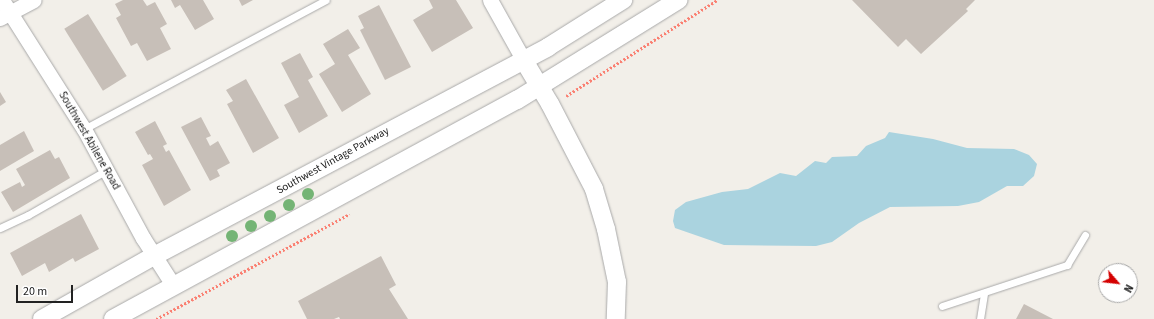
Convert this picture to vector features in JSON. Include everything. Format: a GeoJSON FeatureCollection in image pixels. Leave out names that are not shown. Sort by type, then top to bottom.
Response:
{"type":"FeatureCollection","features":[{"type":"Feature","properties":{"kind":"street"},"geometry":{"type":"LineString","coordinates":[[3,10],[34,0]]}},
{"type":"Feature","properties":{"kind":"street"},"geometry":{"type":"LineString","coordinates":[[490,0],[540,87],[594,190],[606,229],[617,282],[616,319]]}},
{"type":"Feature","properties":{"kind":"street","name":"Southwest Vintage Parkway"},"geometry":{"type":"LineString","coordinates":[[42,319],[154,256],[562,39],[623,0]]}},
{"type":"Feature","properties":{"kind":"street"},"geometry":{"type":"LineString","coordinates":[[113,319],[173,285],[265,238],[540,87],[678,0]]}},
{"type":"Feature","properties":{"kind":"street","name":"Southwest Abilene Road"},"geometry":{"type":"LineString","coordinates":[[3,10],[84,129],[154,256],[173,285]]}},
{"type":"Feature","properties":{"kind":"lane"},"geometry":{"type":"LineString","coordinates":[[84,129],[326,0]]}},
{"type":"Feature","properties":{"kind":"lane"},"geometry":{"type":"LineString","coordinates":[[0,228],[28,215],[107,169]]}},
{"type":"Feature","properties":{"kind":"lane"},"geometry":{"type":"LineString","coordinates":[[942,306],[1067,265],[1085,235]]}},
{"type":"Feature","properties":{"kind":"lane"},"geometry":{"type":"LineString","coordinates":[[980,319],[984,293]]}},
{"type":"Feature","properties":{"kind":"path"},"geometry":{"type":"LineString","coordinates":[[701,13],[717,0]]}},
{"type":"Feature","properties":{"kind":"water"},"geometry":{"type":"Polygon","coordinates":[[[889,132],[933,139],[967,148],[1014,149],[1029,155],[1037,164],[1034,176],[1023,186],[1007,186],[979,202],[958,206],[890,207],[859,223],[832,242],[816,246],[724,245],[675,228],[673,221],[675,210],[686,202],[722,192],[748,189],[780,173],[796,176],[815,161],[826,163],[832,157],[857,156],[866,146],[885,138],[889,132]]]}},
{"type":"Feature","properties":{"kind":"building"},"geometry":{"type":"Polygon","coordinates":[[[123,0],[143,0],[147,6],[155,2],[167,24],[160,28],[171,49],[147,61],[137,43],[131,46],[116,18],[121,15],[115,4],[123,0]]]}},
{"type":"Feature","properties":{"kind":"building"},"geometry":{"type":"Polygon","coordinates":[[[171,0],[203,0],[214,19],[195,30],[180,5],[175,8],[171,0]]]}},
{"type":"Feature","properties":{"kind":"building"},"geometry":{"type":"Polygon","coordinates":[[[239,0],[253,0],[242,6],[239,0]]]}},
{"type":"Feature","properties":{"kind":"building"},"geometry":{"type":"Polygon","coordinates":[[[429,0],[456,0],[473,28],[432,52],[413,20],[433,8],[429,0]]]}},
{"type":"Feature","properties":{"kind":"building"},"geometry":{"type":"Polygon","coordinates":[[[852,0],[975,0],[966,9],[968,11],[921,54],[906,39],[898,47],[852,0]]]}},
{"type":"Feature","properties":{"kind":"building"},"geometry":{"type":"Polygon","coordinates":[[[379,5],[411,67],[385,80],[360,30],[364,28],[358,16],[379,5]]]}},
{"type":"Feature","properties":{"kind":"building"},"geometry":{"type":"Polygon","coordinates":[[[88,14],[127,76],[103,91],[64,29],[88,14]]]}},
{"type":"Feature","properties":{"kind":"building"},"geometry":{"type":"Polygon","coordinates":[[[348,29],[360,48],[348,55],[371,94],[342,112],[319,74],[335,64],[323,44],[348,29]]]}},
{"type":"Feature","properties":{"kind":"building"},"geometry":{"type":"Polygon","coordinates":[[[300,53],[313,77],[308,80],[328,116],[299,133],[284,105],[299,97],[281,63],[300,53]]]}},
{"type":"Feature","properties":{"kind":"building"},"geometry":{"type":"Polygon","coordinates":[[[246,79],[279,138],[253,153],[227,104],[233,101],[226,90],[246,79]]]}},
{"type":"Feature","properties":{"kind":"building"},"geometry":{"type":"Polygon","coordinates":[[[0,92],[6,102],[0,106],[0,92]]]}},
{"type":"Feature","properties":{"kind":"building"},"geometry":{"type":"Polygon","coordinates":[[[201,117],[211,136],[206,138],[210,146],[218,141],[230,163],[217,170],[220,176],[210,181],[181,127],[201,117]]]}},
{"type":"Feature","properties":{"kind":"building"},"geometry":{"type":"Polygon","coordinates":[[[155,121],[167,144],[163,146],[166,152],[169,150],[191,190],[164,206],[142,165],[153,159],[150,154],[148,155],[135,132],[155,121]]]}},
{"type":"Feature","properties":{"kind":"building"},"geometry":{"type":"Polygon","coordinates":[[[24,131],[34,151],[0,171],[0,145],[24,131]]]}},
{"type":"Feature","properties":{"kind":"building"},"geometry":{"type":"Polygon","coordinates":[[[50,150],[55,159],[59,157],[70,178],[13,212],[1,192],[20,182],[22,187],[25,185],[16,169],[50,150]]]}},
{"type":"Feature","properties":{"kind":"building"},"geometry":{"type":"Polygon","coordinates":[[[81,214],[99,249],[75,262],[73,258],[49,272],[45,263],[22,276],[10,253],[81,214]]]}},
{"type":"Feature","properties":{"kind":"building"},"geometry":{"type":"Polygon","coordinates":[[[381,256],[396,285],[389,289],[408,319],[340,319],[339,317],[334,319],[307,319],[298,301],[381,256]]]}},
{"type":"Feature","properties":{"kind":"building"},"geometry":{"type":"Polygon","coordinates":[[[1024,304],[1053,319],[1016,319],[1024,304]]]}}]}
